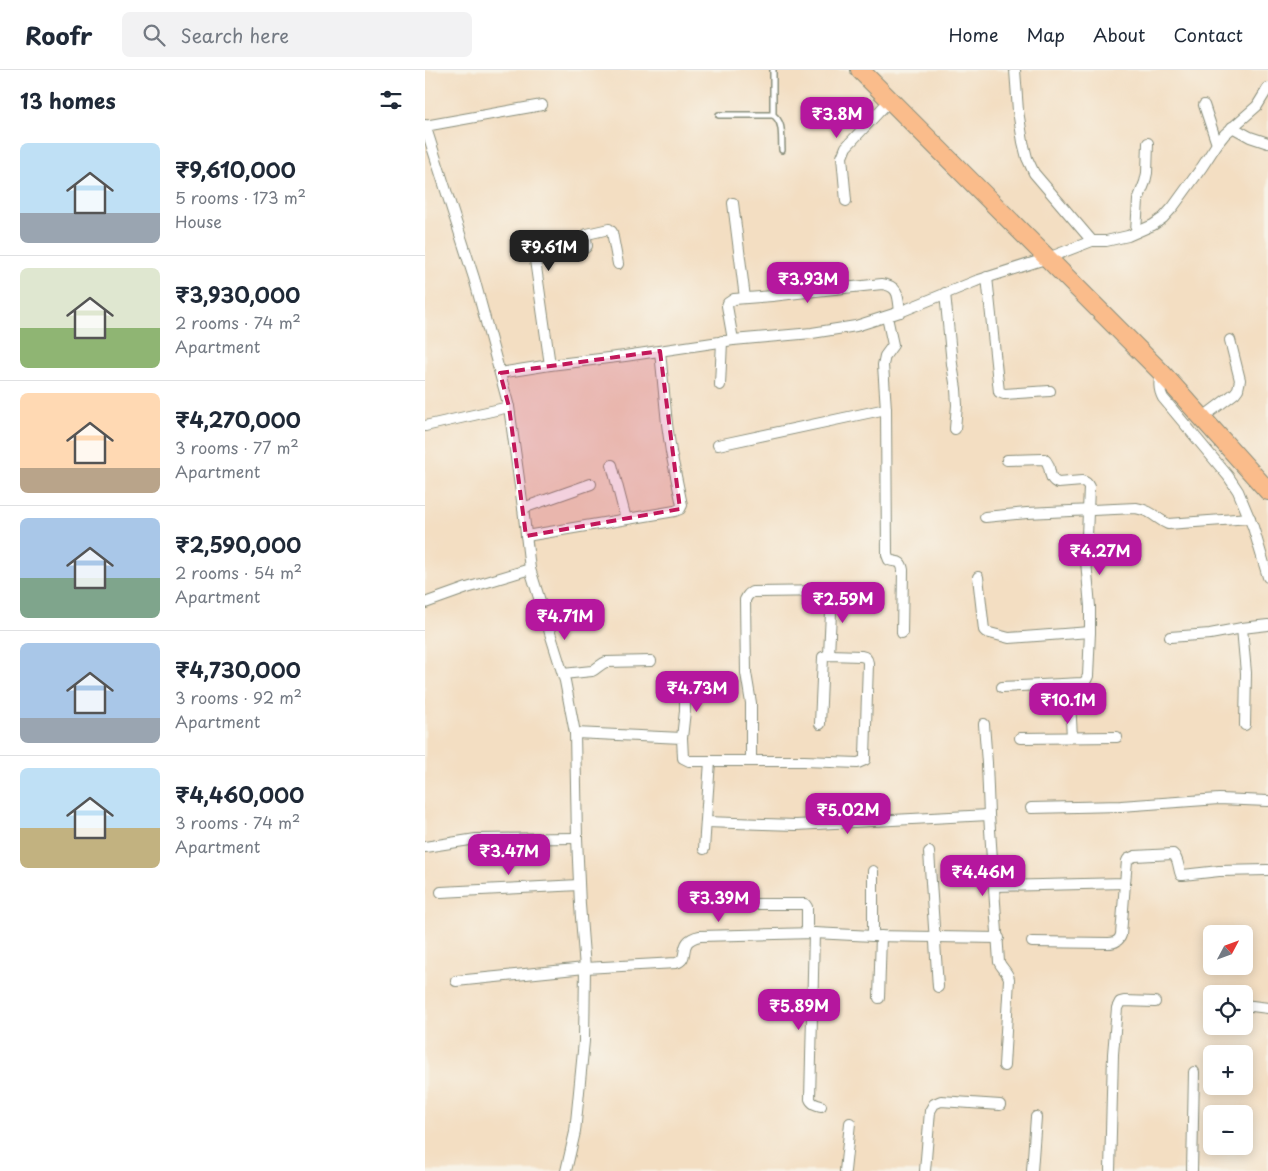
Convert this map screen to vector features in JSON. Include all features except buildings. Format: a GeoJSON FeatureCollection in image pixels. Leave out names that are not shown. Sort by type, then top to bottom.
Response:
{"type":"FeatureCollection","features":[{"type":"Feature","properties":{"kind":"highway"},"geometry":{"type":"LineString","coordinates":[[860,70],[1161,372],[1268,491]]}},
{"type":"Feature","properties":{"kind":"street"},"geometry":{"type":"LineString","coordinates":[[1015,70],[1021,135],[1027,158],[1038,179],[1092,241]]}},
{"type":"Feature","properties":{"kind":"street"},"geometry":{"type":"LineString","coordinates":[[500,373],[733,340],[811,333],[856,326],[887,317],[987,276],[1048,258],[1092,241],[1118,239],[1153,225],[1173,208],[1217,144],[1232,127],[1257,106],[1268,88]]}},
{"type":"Feature","properties":{"kind":"street"},"geometry":{"type":"LineString","coordinates":[[845,201],[842,157],[846,147],[890,100]]}},
{"type":"Feature","properties":{"kind":"street"},"geometry":{"type":"LineString","coordinates":[[542,105],[425,126],[474,278],[509,407],[530,569],[563,674],[575,733],[577,838],[585,968],[584,1041],[579,1104],[566,1171]]}},
{"type":"Feature","properties":{"kind":"street"},"geometry":{"type":"LineString","coordinates":[[1204,105],[1217,144]]}},
{"type":"Feature","properties":{"kind":"street"},"geometry":{"type":"LineString","coordinates":[[1232,127],[1250,137],[1268,143]]}},
{"type":"Feature","properties":{"kind":"street"},"geometry":{"type":"LineString","coordinates":[[1136,232],[1138,200],[1147,172],[1148,143]]}},
{"type":"Feature","properties":{"kind":"street"},"geometry":{"type":"LineString","coordinates":[[733,202],[745,298]]}},
{"type":"Feature","properties":{"kind":"street"},"geometry":{"type":"LineString","coordinates":[[550,365],[535,260],[537,258],[582,250],[587,246],[587,234],[609,229],[612,232],[618,264]]}},
{"type":"Feature","properties":{"kind":"street"},"geometry":{"type":"LineString","coordinates":[[987,276],[999,392],[1004,394],[1050,391]]}},
{"type":"Feature","properties":{"kind":"street"},"geometry":{"type":"LineString","coordinates":[[733,340],[727,306],[734,299],[882,284],[894,287],[897,291],[900,312]]}},
{"type":"Feature","properties":{"kind":"street"},"geometry":{"type":"LineString","coordinates":[[945,293],[956,389],[955,429]]}},
{"type":"Feature","properties":{"kind":"street"},"geometry":{"type":"LineString","coordinates":[[887,317],[893,345],[885,356],[883,365],[887,555],[889,560],[901,562],[903,570],[902,632]]}},
{"type":"Feature","properties":{"kind":"street"},"geometry":{"type":"LineString","coordinates":[[1202,418],[1238,390],[1240,380],[1230,340]]}},
{"type":"Feature","properties":{"kind":"street"},"geometry":{"type":"LineString","coordinates":[[720,385],[722,342]]}},
{"type":"Feature","properties":{"kind":"street"},"geometry":{"type":"LineString","coordinates":[[526,536],[680,509],[682,505],[667,424],[660,351]]}},
{"type":"Feature","properties":{"kind":"street"},"geometry":{"type":"LineString","coordinates":[[1161,372],[1160,392],[1238,491],[1250,518],[1268,577]]}},
{"type":"Feature","properties":{"kind":"street"},"geometry":{"type":"LineString","coordinates":[[425,426],[509,407]]}},
{"type":"Feature","properties":{"kind":"street"},"geometry":{"type":"LineString","coordinates":[[717,446],[885,410]]}},
{"type":"Feature","properties":{"kind":"street"},"geometry":{"type":"LineString","coordinates":[[1001,687],[1082,683],[1087,680],[1090,632],[1086,561],[1089,487],[1086,482],[1054,482],[1051,478],[1049,464],[1044,459],[1007,460]]}},
{"type":"Feature","properties":{"kind":"street"},"geometry":{"type":"LineString","coordinates":[[612,465],[626,519]]}},
{"type":"Feature","properties":{"kind":"street"},"geometry":{"type":"LineString","coordinates":[[523,508],[591,484]]}},
{"type":"Feature","properties":{"kind":"street"},"geometry":{"type":"LineString","coordinates":[[985,517],[1136,508],[1150,512],[1162,522],[1168,524],[1250,518]]}},
{"type":"Feature","properties":{"kind":"street"},"geometry":{"type":"LineString","coordinates":[[425,603],[530,569]]}},
{"type":"Feature","properties":{"kind":"street"},"geometry":{"type":"LineString","coordinates":[[978,577],[984,630],[986,632],[1009,638],[1090,632]]}},
{"type":"Feature","properties":{"kind":"street"},"geometry":{"type":"LineString","coordinates":[[829,655],[832,591]]}},
{"type":"Feature","properties":{"kind":"street"},"geometry":{"type":"LineString","coordinates":[[751,761],[751,703],[747,673],[745,600],[749,593],[865,592]]}},
{"type":"Feature","properties":{"kind":"street"},"geometry":{"type":"LineString","coordinates":[[1170,637],[1210,634],[1268,625]]}},
{"type":"Feature","properties":{"kind":"street"},"geometry":{"type":"LineString","coordinates":[[1242,628],[1246,673],[1245,725]]}},
{"type":"Feature","properties":{"kind":"street"},"geometry":{"type":"LineString","coordinates":[[685,686],[682,755],[683,758],[689,761],[858,763],[865,760],[867,660],[865,656],[825,655],[822,659],[820,724]]}},
{"type":"Feature","properties":{"kind":"street"},"geometry":{"type":"LineString","coordinates":[[563,674],[592,672],[606,662],[651,661]]}},
{"type":"Feature","properties":{"kind":"street"},"geometry":{"type":"LineString","coordinates":[[1069,684],[1072,737]]}},
{"type":"Feature","properties":{"kind":"street"},"geometry":{"type":"LineString","coordinates":[[984,724],[999,938],[999,962],[1009,979],[1004,1066]]}},
{"type":"Feature","properties":{"kind":"street"},"geometry":{"type":"LineString","coordinates":[[575,733],[682,738]]}},
{"type":"Feature","properties":{"kind":"street"},"geometry":{"type":"LineString","coordinates":[[1020,738],[1117,736]]}},
{"type":"Feature","properties":{"kind":"street"},"geometry":{"type":"LineString","coordinates":[[704,849],[710,761]]}},
{"type":"Feature","properties":{"kind":"street"},"geometry":{"type":"LineString","coordinates":[[1031,808],[1121,806],[1219,799],[1268,800]]}},
{"type":"Feature","properties":{"kind":"street"},"geometry":{"type":"LineString","coordinates":[[706,822],[796,825],[989,815]]}},
{"type":"Feature","properties":{"kind":"street"},"geometry":{"type":"LineString","coordinates":[[425,848],[476,839],[577,838]]}},
{"type":"Feature","properties":{"kind":"street"},"geometry":{"type":"LineString","coordinates":[[929,852],[938,987]]}},
{"type":"Feature","properties":{"kind":"street"},"geometry":{"type":"LineString","coordinates":[[1032,942],[1113,943],[1117,941],[1121,935],[1127,861],[1135,856],[1173,854],[1177,859],[1181,875],[1219,871],[1268,870]]}},
{"type":"Feature","properties":{"kind":"street"},"geometry":{"type":"LineString","coordinates":[[873,871],[879,998]]}},
{"type":"Feature","properties":{"kind":"street"},"geometry":{"type":"LineString","coordinates":[[994,886],[1125,883]]}},
{"type":"Feature","properties":{"kind":"street"},"geometry":{"type":"LineString","coordinates":[[441,892],[579,885]]}},
{"type":"Feature","properties":{"kind":"street"},"geometry":{"type":"LineString","coordinates":[[746,904],[805,904],[807,908],[811,933],[810,1099],[814,1104],[821,1106]]}},
{"type":"Feature","properties":{"kind":"street"},"geometry":{"type":"LineString","coordinates":[[456,981],[585,968],[679,962],[682,960],[689,939],[700,936],[811,933],[999,938]]}},
{"type":"Feature","properties":{"kind":"street"},"geometry":{"type":"LineString","coordinates":[[1110,1171],[1113,1062],[1117,1008],[1120,1002],[1123,1001],[1155,1002]]}},
{"type":"Feature","properties":{"kind":"street"},"geometry":{"type":"LineString","coordinates":[[1253,1006],[1268,1008]]}},
{"type":"Feature","properties":{"kind":"street"},"geometry":{"type":"LineString","coordinates":[[1192,1171],[1195,1072]]}},
{"type":"Feature","properties":{"kind":"street"},"geometry":{"type":"LineString","coordinates":[[925,1171],[930,1111],[934,1104],[941,1101],[1000,1105]]}},
{"type":"Feature","properties":{"kind":"street"},"geometry":{"type":"LineString","coordinates":[[1032,1171],[1036,1117]]}},
{"type":"Feature","properties":{"kind":"street"},"geometry":{"type":"LineString","coordinates":[[845,1171],[850,1122]]}},
{"type":"Feature","properties":{"kind":"lane"},"geometry":{"type":"LineString","coordinates":[[773,70],[773,115]]}},
{"type":"Feature","properties":{"kind":"lane"},"geometry":{"type":"LineString","coordinates":[[719,115],[773,115],[780,122],[782,150]]}},
{"type":"Feature","properties":{"kind":"highlighted area"},"geometry":{"type":"Polygon","coordinates":[[[660,351],[680,509],[526,536],[509,407],[500,373],[660,351]]]}}]}
